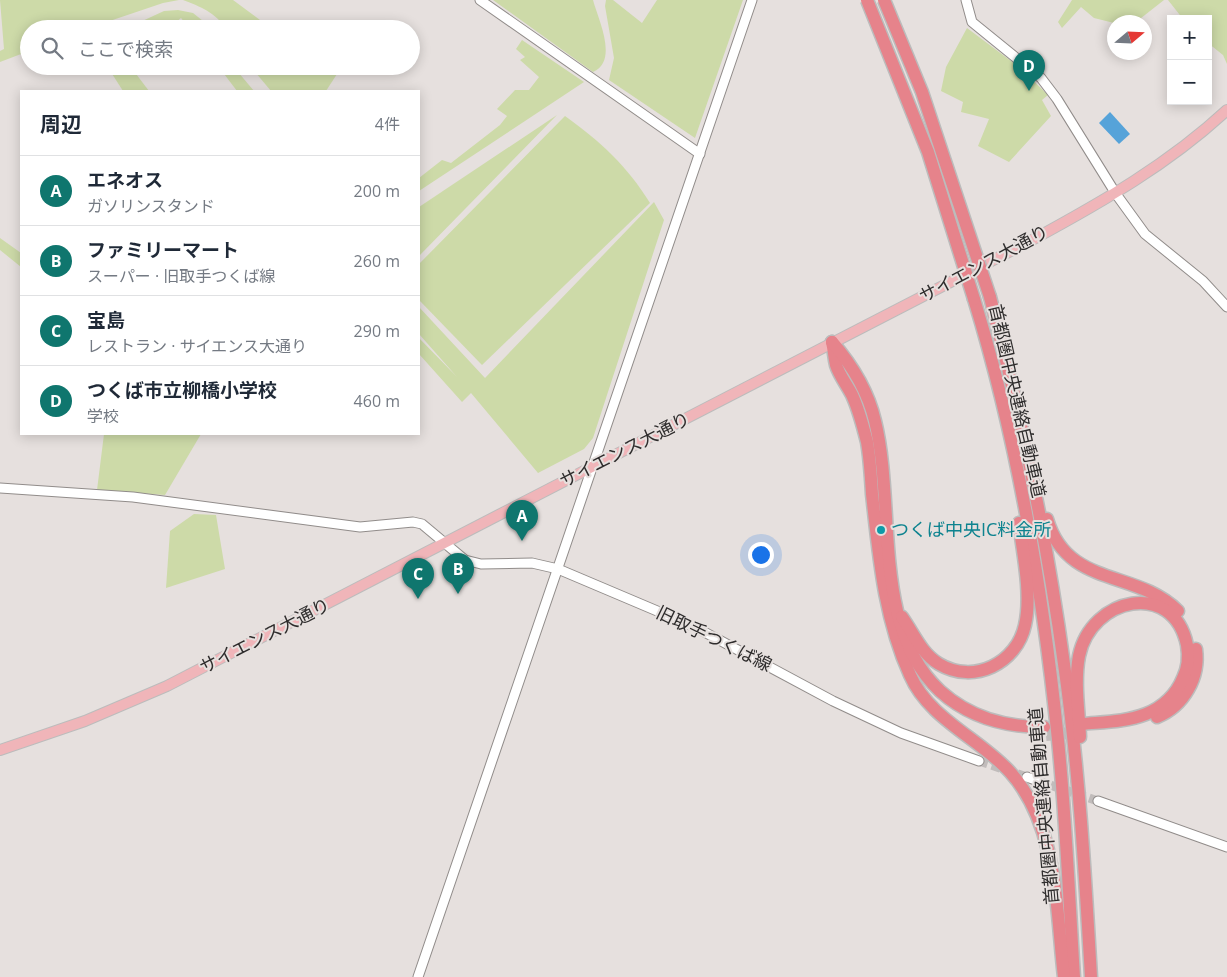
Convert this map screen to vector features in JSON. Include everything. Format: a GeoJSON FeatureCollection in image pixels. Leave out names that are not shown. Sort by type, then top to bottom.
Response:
{"type":"FeatureCollection","features":[{"type":"Feature","properties":{"kind":"highway","name":"首都圏中央連絡自動車道"},"geometry":{"type":"LineString","coordinates":[[867,0],[928,152],[974,300],[1018,478],[1035,568],[1054,704],[1064,809],[1074,977]]}},
{"type":"Feature","properties":{"kind":"highway","name":"首都圏中央連絡自動車道"},"geometry":{"type":"LineString","coordinates":[[884,0],[926,101],[990,297],[1006,357],[1050,566],[1065,666],[1091,977]]}},
{"type":"Feature","properties":{"kind":"highway"},"geometry":{"type":"LineString","coordinates":[[832,342],[849,361],[875,419],[880,442],[892,574],[898,611],[906,642],[930,682],[956,705],[987,720],[1005,725],[1045,731],[1023,735],[996,731],[966,719],[941,703],[907,666]]}},
{"type":"Feature","properties":{"kind":"highway"},"geometry":{"type":"LineString","coordinates":[[832,342],[837,366],[857,407],[867,443],[881,573],[889,615],[898,646],[910,676],[937,711],[1010,772],[1030,801],[1043,832],[1048,854],[1064,977]]}},
{"type":"Feature","properties":{"kind":"highway"},"geometry":{"type":"LineString","coordinates":[[1006,357],[1018,395],[1047,522],[1056,543],[1080,565],[1151,593],[1165,601],[1186,621],[1193,636],[1196,668],[1192,684],[1173,708],[1160,716],[1136,724],[1082,728],[1145,714],[1172,698],[1187,670],[1188,653],[1185,636],[1178,623],[1168,612],[1145,603],[1123,605],[1107,612],[1092,626],[1079,655],[1077,696],[1092,887],[1090,951]]}},
{"type":"Feature","properties":{"kind":"highway"},"geometry":{"type":"LineString","coordinates":[[898,611],[917,643],[927,654],[940,664],[954,670],[982,671],[996,666],[1014,650],[1022,639],[1028,608],[1015,498],[1018,478]]}},
{"type":"Feature","properties":{"kind":"main road","name":"サイエンス大通り"},"geometry":{"type":"LineString","coordinates":[[0,750],[85,721],[167,686],[1116,194],[1182,148],[1227,110]]}},
{"type":"Feature","properties":{"kind":"street"},"geometry":{"type":"LineString","coordinates":[[480,0],[700,154]]}},
{"type":"Feature","properties":{"kind":"street"},"geometry":{"type":"LineString","coordinates":[[418,977],[752,0]]}},
{"type":"Feature","properties":{"kind":"street"},"geometry":{"type":"LineString","coordinates":[[966,0],[972,22],[1041,78],[1057,99],[1116,194],[1145,234],[1203,281],[1227,307]]}},
{"type":"Feature","properties":{"kind":"street","name":"旧取手つくば線"},"geometry":{"type":"LineString","coordinates":[[0,488],[133,497],[360,527],[413,522],[425,526],[444,544],[473,563],[532,563],[558,569],[695,627],[833,701],[901,733],[979,761]]}},
{"type":"Feature","properties":{"kind":"street"},"geometry":{"type":"LineString","coordinates":[[1027,777],[1038,781]]}},
{"type":"Feature","properties":{"kind":"street"},"geometry":{"type":"LineString","coordinates":[[1098,802],[1227,847]]}},
{"type":"Feature","properties":{"kind":"green space"},"geometry":{"type":"Polygon","coordinates":[[[0,0],[179,0],[163,3],[113,20],[20,20],[20,54],[0,62],[0,51],[4,49],[0,0]]]}},
{"type":"Feature","properties":{"kind":"green space"},"geometry":{"type":"Polygon","coordinates":[[[183,0],[233,0],[260,20],[219,20],[202,8],[183,0]]]}},
{"type":"Feature","properties":{"kind":"green space"},"geometry":{"type":"Polygon","coordinates":[[[493,0],[593,0],[605,39],[605,59],[601,67],[593,72],[493,0]]]}},
{"type":"Feature","properties":{"kind":"green space"},"geometry":{"type":"Polygon","coordinates":[[[606,0],[613,0],[642,23],[657,0],[743,0],[695,138],[609,80],[614,58],[605,6],[606,0]]]}},
{"type":"Feature","properties":{"kind":"green space"},"geometry":{"type":"Polygon","coordinates":[[[1072,0],[1164,0],[1145,15],[1107,15],[1107,21],[1094,18],[1081,7],[1062,28],[1058,22],[1072,0]]]}},
{"type":"Feature","properties":{"kind":"green space"},"geometry":{"type":"Polygon","coordinates":[[[1168,0],[1227,0],[1227,64],[1223,55],[1212,46],[1212,15],[1180,15],[1168,0]]]}},
{"type":"Feature","properties":{"kind":"green space"},"geometry":{"type":"Polygon","coordinates":[[[178,10],[193,13],[202,20],[183,20],[181,18],[179,20],[144,20],[164,11],[178,10]]]}},
{"type":"Feature","properties":{"kind":"green space"},"geometry":{"type":"Polygon","coordinates":[[[967,28],[1019,67],[1048,95],[1042,100],[1051,116],[1009,162],[978,146],[989,119],[961,112],[963,102],[941,91],[946,67],[967,28]]]}},
{"type":"Feature","properties":{"kind":"green space"},"geometry":{"type":"Polygon","coordinates":[[[522,40],[584,82],[420,190],[420,177],[442,160],[451,163],[500,125],[507,116],[497,109],[515,90],[529,90],[539,77],[520,60],[525,57],[516,49],[522,40]]]}},
{"type":"Feature","properties":{"kind":"green space"},"geometry":{"type":"Polygon","coordinates":[[[113,75],[137,75],[148,90],[122,90],[113,75]]]}},
{"type":"Feature","properties":{"kind":"green space"},"geometry":{"type":"Polygon","coordinates":[[[225,75],[241,75],[253,90],[236,90],[225,75]]]}},
{"type":"Feature","properties":{"kind":"green space"},"geometry":{"type":"Polygon","coordinates":[[[258,75],[336,75],[327,90],[270,90],[258,75]]]}},
{"type":"Feature","properties":{"kind":"green space"},"geometry":{"type":"Polygon","coordinates":[[[557,115],[420,255],[420,206],[557,115]]]}},
{"type":"Feature","properties":{"kind":"green space"},"geometry":{"type":"Polygon","coordinates":[[[565,116],[612,155],[632,177],[650,203],[482,365],[420,301],[420,263],[565,116]]]}},
{"type":"Feature","properties":{"kind":"green space"},"geometry":{"type":"Polygon","coordinates":[[[654,202],[664,220],[593,438],[584,449],[538,473],[471,393],[462,402],[420,355],[420,339],[457,377],[420,335],[420,308],[485,378],[654,202]]]}},
{"type":"Feature","properties":{"kind":"green space"},"geometry":{"type":"Polygon","coordinates":[[[0,238],[20,252],[20,266],[0,250],[0,238]]]}},
{"type":"Feature","properties":{"kind":"green space"},"geometry":{"type":"Polygon","coordinates":[[[104,435],[200,435],[165,495],[97,490],[104,435]]]}},
{"type":"Feature","properties":{"kind":"green space"},"geometry":{"type":"Polygon","coordinates":[[[194,514],[216,515],[225,569],[166,588],[170,531],[194,514]]]}},
{"type":"Feature","properties":{"kind":"water"},"geometry":{"type":"Polygon","coordinates":[[[1110,112],[1130,134],[1119,144],[1099,123],[1110,112]]]}},
{"type":"Feature","properties":{"kind":"tunnel"},"geometry":{"type":"LineString","coordinates":[[1046,735],[1083,732]]}},
{"type":"Feature","properties":{"kind":"tunnel"},"geometry":{"type":"LineString","coordinates":[[979,761],[1027,777]]}},
{"type":"Feature","properties":{"kind":"tunnel"},"geometry":{"type":"LineString","coordinates":[[1038,781],[1098,801]]}},
{"type":"Feature","properties":{"kind":"place","name":"つくば市立柳橋小学校"},"geometry":{"type":"Point","coordinates":[1029,91]}},
{"type":"Feature","properties":{"kind":"place","name":"つくば中央IC料金所"},"geometry":{"type":"Point","coordinates":[881,530]}},
{"type":"Feature","properties":{"kind":"place","name":"エネオス"},"geometry":{"type":"Point","coordinates":[522,541]}},
{"type":"Feature","properties":{"kind":"place","name":"ファミリーマート"},"geometry":{"type":"Point","coordinates":[458,594]}},
{"type":"Feature","properties":{"kind":"place","name":"宝島"},"geometry":{"type":"Point","coordinates":[418,599]}}]}
